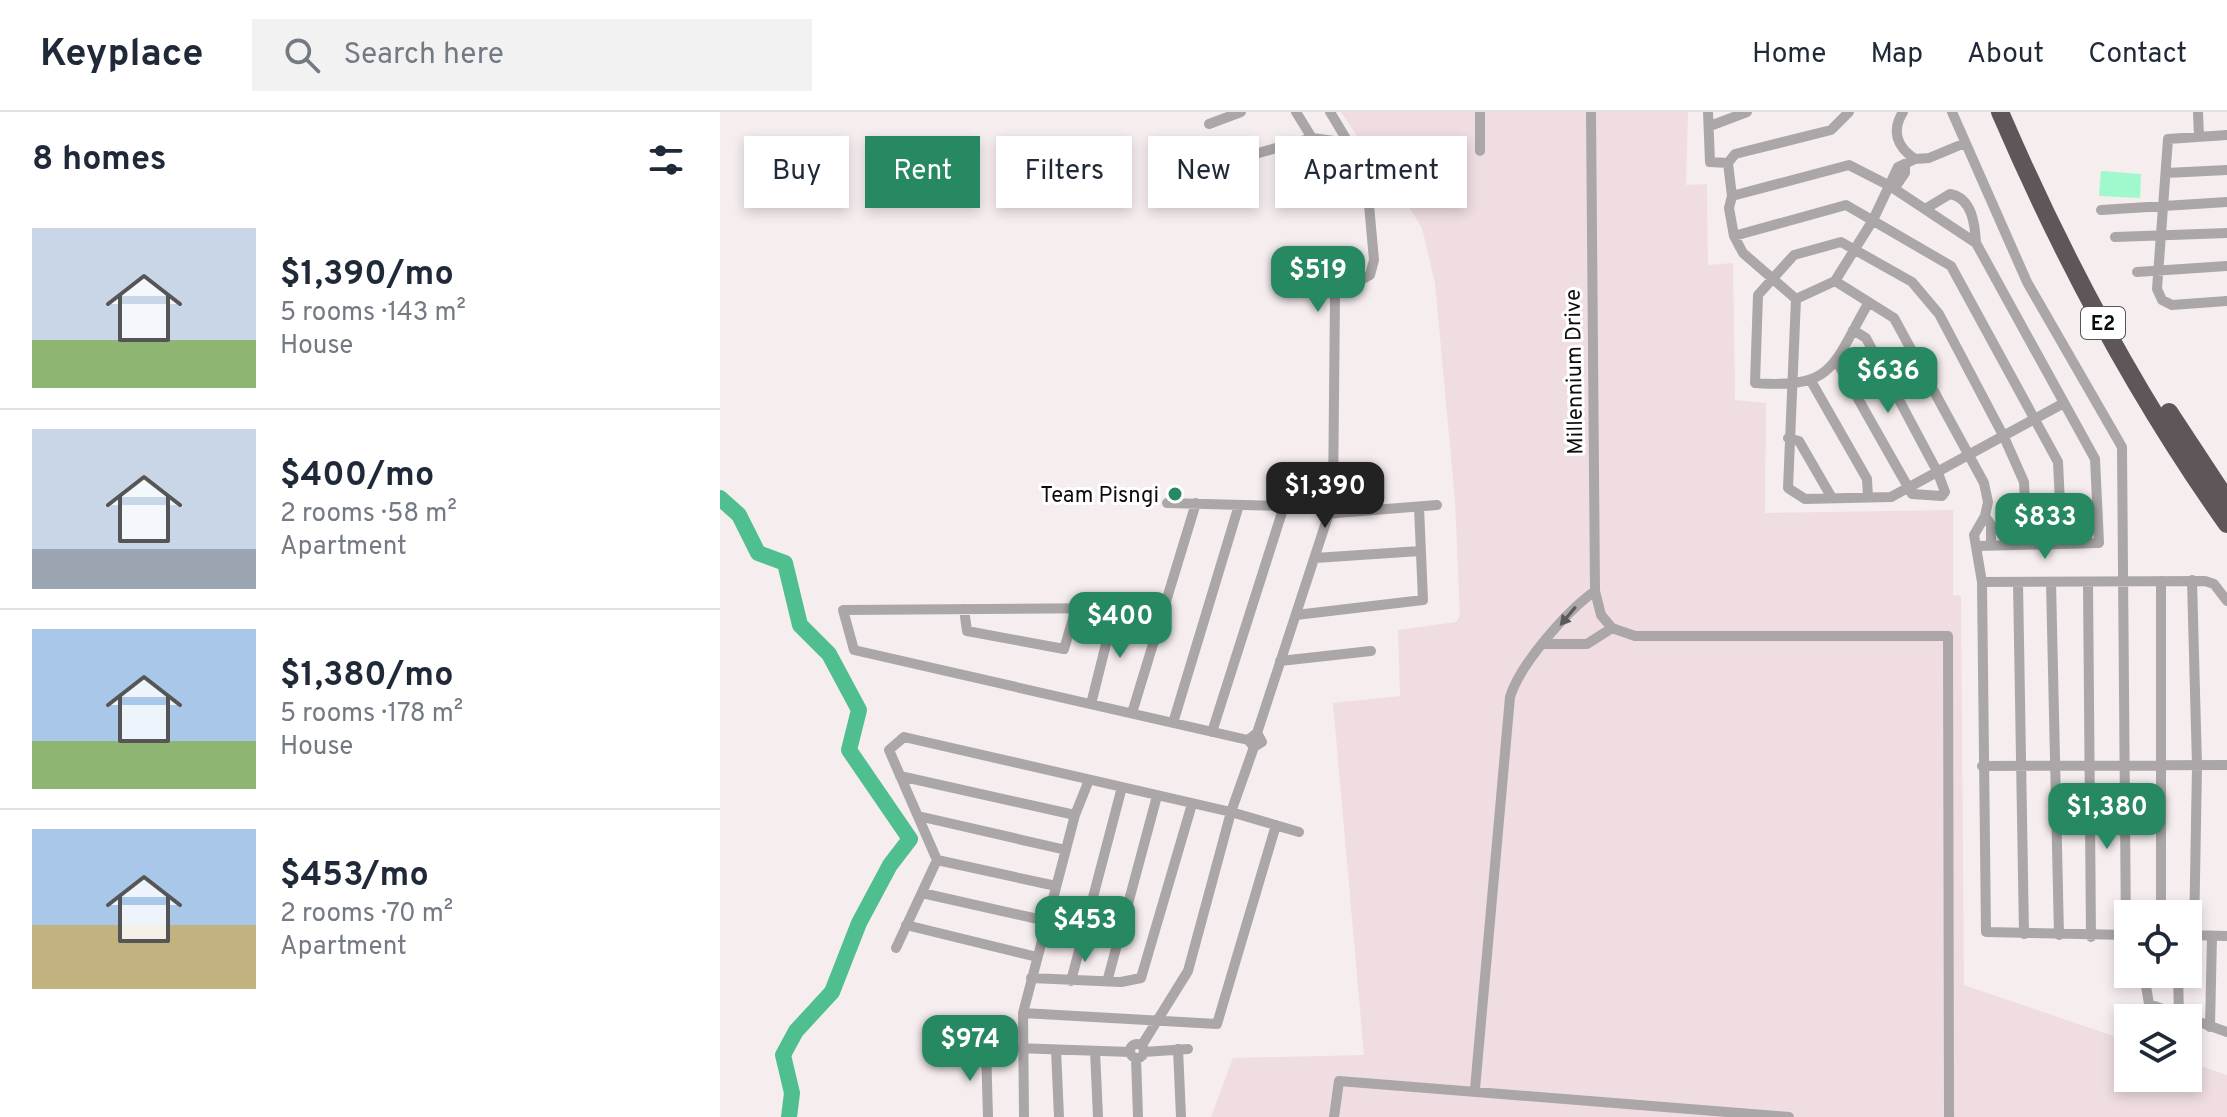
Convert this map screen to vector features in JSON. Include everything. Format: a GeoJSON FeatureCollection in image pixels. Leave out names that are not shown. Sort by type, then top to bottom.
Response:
{"type":"FeatureCollection","features":[{"type":"Feature","properties":{"kind":"highway","name":"E2"},"geometry":{"type":"LineString","coordinates":[[2000,112],[2083,287],[2146,398],[2227,524]]}},
{"type":"Feature","properties":{"kind":"highway","name":"E2"},"geometry":{"type":"LineString","coordinates":[[2014,112],[2093,283],[2139,365],[2227,500]]}},
{"type":"Feature","properties":{"kind":"street"},"geometry":{"type":"LineString","coordinates":[[1209,124],[1241,112]]}},
{"type":"Feature","properties":{"kind":"street"},"geometry":{"type":"LineString","coordinates":[[1296,112],[1311,136]]}},
{"type":"Feature","properties":{"kind":"street"},"geometry":{"type":"LineString","coordinates":[[1330,112],[1345,136]]}},
{"type":"Feature","properties":{"kind":"street"},"geometry":{"type":"LineString","coordinates":[[1480,112],[1480,151]]}},
{"type":"Feature","properties":{"kind":"street","name":"Millennium Drive"},"geometry":{"type":"LineString","coordinates":[[1591,112],[1595,591],[1601,615],[1612,628]]}},
{"type":"Feature","properties":{"kind":"street"},"geometry":{"type":"LineString","coordinates":[[1708,112],[1710,162],[1728,163]]}},
{"type":"Feature","properties":{"kind":"street"},"geometry":{"type":"LineString","coordinates":[[1796,299],[1743,253],[1734,236],[1729,208],[1732,196],[1728,163],[1735,154],[1831,130],[1849,112]]}},
{"type":"Feature","properties":{"kind":"street"},"geometry":{"type":"LineString","coordinates":[[1952,112],[2027,282],[2122,447],[2127,900]]}},
{"type":"Feature","properties":{"kind":"street"},"geometry":{"type":"LineString","coordinates":[[2198,112],[2199,137]]}},
{"type":"Feature","properties":{"kind":"street"},"geometry":{"type":"LineString","coordinates":[[1710,126],[1744,113]]}},
{"type":"Feature","properties":{"kind":"street"},"geometry":{"type":"LineString","coordinates":[[1900,113],[1895,128],[1898,141],[1910,162]]}},
{"type":"Feature","properties":{"kind":"street"},"geometry":{"type":"LineString","coordinates":[[2227,135],[2168,139],[2159,270],[2159,297],[2167,304],[2227,301]]}},
{"type":"Feature","properties":{"kind":"street"},"geometry":{"type":"LineString","coordinates":[[1796,299],[1835,281],[1892,187],[1898,167],[1965,143]]}},
{"type":"Feature","properties":{"kind":"street"},"geometry":{"type":"LineString","coordinates":[[1732,196],[1849,165],[1892,187],[1976,243]]}},
{"type":"Feature","properties":{"kind":"street"},"geometry":{"type":"LineString","coordinates":[[2166,173],[2227,170]]}},
{"type":"Feature","properties":{"kind":"street"},"geometry":{"type":"LineString","coordinates":[[1925,209],[1950,194],[1956,195],[1974,215],[1976,243],[2095,459],[2099,543],[1978,546]]}},
{"type":"Feature","properties":{"kind":"street"},"geometry":{"type":"LineString","coordinates":[[2101,210],[2227,202]]}},
{"type":"Feature","properties":{"kind":"street"},"geometry":{"type":"LineString","coordinates":[[1734,236],[1846,205],[1951,266],[2058,462],[2062,544]]}},
{"type":"Feature","properties":{"kind":"street"},"geometry":{"type":"LineString","coordinates":[[1138,1117],[1138,1052],[1188,971],[1253,740],[1331,509],[1335,295],[1370,275],[1374,260],[1369,208]]}},
{"type":"Feature","properties":{"kind":"street"},"geometry":{"type":"LineString","coordinates":[[2115,237],[2227,233]]}},
{"type":"Feature","properties":{"kind":"street"},"geometry":{"type":"LineString","coordinates":[[1869,302],[1829,371],[1811,381],[1791,386],[1755,383],[1758,295],[1794,255],[1841,242],[1912,282],[1939,314],[2004,437],[2024,482],[2027,544]]}},
{"type":"Feature","properties":{"kind":"street"},"geometry":{"type":"LineString","coordinates":[[2137,272],[2227,266]]}},
{"type":"Feature","properties":{"kind":"street"},"geometry":{"type":"LineString","coordinates":[[1835,281],[1894,318],[1984,483],[1988,502],[1985,516],[1974,535],[1982,582],[1986,932],[2114,936]]}},
{"type":"Feature","properties":{"kind":"street"},"geometry":{"type":"LineString","coordinates":[[1796,299],[1788,488],[1805,499],[1891,497],[2064,403]]}},
{"type":"Feature","properties":{"kind":"street"},"geometry":{"type":"LineString","coordinates":[[1836,360],[1912,494],[1942,496],[1945,492],[1938,473],[1866,338],[1853,330]]}},
{"type":"Feature","properties":{"kind":"street"},"geometry":{"type":"LineString","coordinates":[[1811,381],[1867,479],[1868,497]]}},
{"type":"Feature","properties":{"kind":"street"},"geometry":{"type":"LineString","coordinates":[[1788,438],[1799,441],[1832,498]]}},
{"type":"Feature","properties":{"kind":"street"},"geometry":{"type":"LineString","coordinates":[[1167,503],[1331,509],[1437,505]]}},
{"type":"Feature","properties":{"kind":"street"},"geometry":{"type":"LineString","coordinates":[[1132,713],[1196,503]]}},
{"type":"Feature","properties":{"kind":"street"},"geometry":{"type":"LineString","coordinates":[[1173,723],[1239,505]]}},
{"type":"Feature","properties":{"kind":"street"},"geometry":{"type":"LineString","coordinates":[[1212,732],[1284,506]]}},
{"type":"Feature","properties":{"kind":"street"},"geometry":{"type":"LineString","coordinates":[[1296,615],[1423,600],[1419,507]]}},
{"type":"Feature","properties":{"kind":"street"},"geometry":{"type":"LineString","coordinates":[[1985,516],[1991,525],[1991,545]]}},
{"type":"Feature","properties":{"kind":"street"},"geometry":{"type":"LineString","coordinates":[[1315,558],[1420,551]]}},
{"type":"Feature","properties":{"kind":"street"},"geometry":{"type":"LineString","coordinates":[[1982,582],[2192,580],[2214,584],[2227,601]]}},
{"type":"Feature","properties":{"kind":"street"},"geometry":{"type":"LineString","coordinates":[[2192,580],[2197,766],[2192,900]]}},
{"type":"Feature","properties":{"kind":"street"},"geometry":{"type":"LineString","coordinates":[[2161,581],[2161,900]]}},
{"type":"Feature","properties":{"kind":"street"},"geometry":{"type":"LineString","coordinates":[[2018,582],[2024,934]]}},
{"type":"Feature","properties":{"kind":"street"},"geometry":{"type":"LineString","coordinates":[[2051,582],[2059,935]]}},
{"type":"Feature","properties":{"kind":"street"},"geometry":{"type":"LineString","coordinates":[[2088,582],[2091,937]]}},
{"type":"Feature","properties":{"kind":"street"},"geometry":{"type":"LineString","coordinates":[[1475,1089],[1510,697],[1519,676],[1544,644],[1581,601],[1595,591]]}},
{"type":"Feature","properties":{"kind":"street"},"geometry":{"type":"LineString","coordinates":[[1091,704],[1115,608],[843,610],[854,650],[1212,732],[1253,740]]}},
{"type":"Feature","properties":{"kind":"street"},"geometry":{"type":"LineString","coordinates":[[964,609],[967,631],[1064,649],[1076,609]]}},
{"type":"Feature","properties":{"kind":"street"},"geometry":{"type":"LineString","coordinates":[[1544,644],[1587,644],[1612,628],[1635,636],[1948,636],[1949,1117]]}},
{"type":"Feature","properties":{"kind":"street"},"geometry":{"type":"LineString","coordinates":[[1280,661],[1371,651]]}},
{"type":"Feature","properties":{"kind":"street"},"geometry":{"type":"LineString","coordinates":[[896,948],[937,860],[889,750],[904,737],[1231,812],[1299,832]]}},
{"type":"Feature","properties":{"kind":"street"},"geometry":{"type":"LineString","coordinates":[[1982,766],[2227,765]]}},
{"type":"Feature","properties":{"kind":"street"},"geometry":{"type":"LineString","coordinates":[[900,776],[1075,815]]}},
{"type":"Feature","properties":{"kind":"street"},"geometry":{"type":"LineString","coordinates":[[1024,1117],[1020,1049],[1023,1013],[1075,815],[1089,780]]}},
{"type":"Feature","properties":{"kind":"street"},"geometry":{"type":"LineString","coordinates":[[1071,981],[1122,787]]}},
{"type":"Feature","properties":{"kind":"street"},"geometry":{"type":"LineString","coordinates":[[1107,982],[1157,796]]}},
{"type":"Feature","properties":{"kind":"street"},"geometry":{"type":"LineString","coordinates":[[1031,978],[1107,982],[1141,978],[1192,804]]}},
{"type":"Feature","properties":{"kind":"street"},"geometry":{"type":"LineString","coordinates":[[918,816],[1066,850]]}},
{"type":"Feature","properties":{"kind":"street"},"geometry":{"type":"LineString","coordinates":[[1023,1013],[1217,1024],[1276,825]]}},
{"type":"Feature","properties":{"kind":"street"},"geometry":{"type":"LineString","coordinates":[[937,860],[1056,886]]}},
{"type":"Feature","properties":{"kind":"street"},"geometry":{"type":"LineString","coordinates":[[922,893],[1047,921]]}},
{"type":"Feature","properties":{"kind":"street"},"geometry":{"type":"LineString","coordinates":[[906,925],[1037,957]]}},
{"type":"Feature","properties":{"kind":"street"},"geometry":{"type":"LineString","coordinates":[[2202,936],[2227,936]]}},
{"type":"Feature","properties":{"kind":"street"},"geometry":{"type":"LineString","coordinates":[[2210,1027],[2212,936]]}},
{"type":"Feature","properties":{"kind":"street"},"geometry":{"type":"LineString","coordinates":[[2202,1024],[2227,1032]]}},
{"type":"Feature","properties":{"kind":"street"},"geometry":{"type":"LineString","coordinates":[[954,1046],[1138,1052],[1183,1049],[1181,1117]]}},
{"type":"Feature","properties":{"kind":"street"},"geometry":{"type":"LineString","coordinates":[[986,1047],[988,1117]]}},
{"type":"Feature","properties":{"kind":"street"},"geometry":{"type":"LineString","coordinates":[[1056,1050],[1059,1117]]}},
{"type":"Feature","properties":{"kind":"street"},"geometry":{"type":"LineString","coordinates":[[1095,1051],[1098,1117]]}},
{"type":"Feature","properties":{"kind":"street"},"geometry":{"type":"LineString","coordinates":[[1334,1117],[1339,1081],[1475,1089],[1789,1117]]}},
{"type":"Feature","properties":{"kind":"shaded area"},"geometry":{"type":"Polygon","coordinates":[[[1341,112],[1688,112],[1686,185],[1707,184],[1708,265],[1733,263],[1735,400],[1766,403],[1765,513],[1953,510],[1953,595],[1961,596],[1964,985],[2114,1036],[2114,1092],[2202,1092],[2202,1067],[2227,1075],[2227,1117],[1211,1117],[1233,1058],[1364,1055],[1333,703],[1400,696],[1398,630],[1456,622],[1460,616],[1455,501],[1435,283],[1422,228],[1410,208],[1467,208],[1467,136],[1357,136],[1341,112]]]}},
{"type":"Feature","properties":{"kind":"green space"},"geometry":{"type":"Polygon","coordinates":[[[2101,171],[2141,174],[2140,198],[2099,196],[2101,171]]]}},
{"type":"Feature","properties":{"kind":"waterway"},"geometry":{"type":"LineString","coordinates":[[720,498],[739,515],[758,553],[785,563],[800,625],[829,654],[859,710],[849,750],[910,839],[890,865],[859,923],[832,992],[796,1031],[783,1055],[792,1093],[789,1117]]}},
{"type":"Feature","properties":{"kind":"place","name":"Team Pisngi"},"geometry":{"type":"Point","coordinates":[1175,494]}}]}
